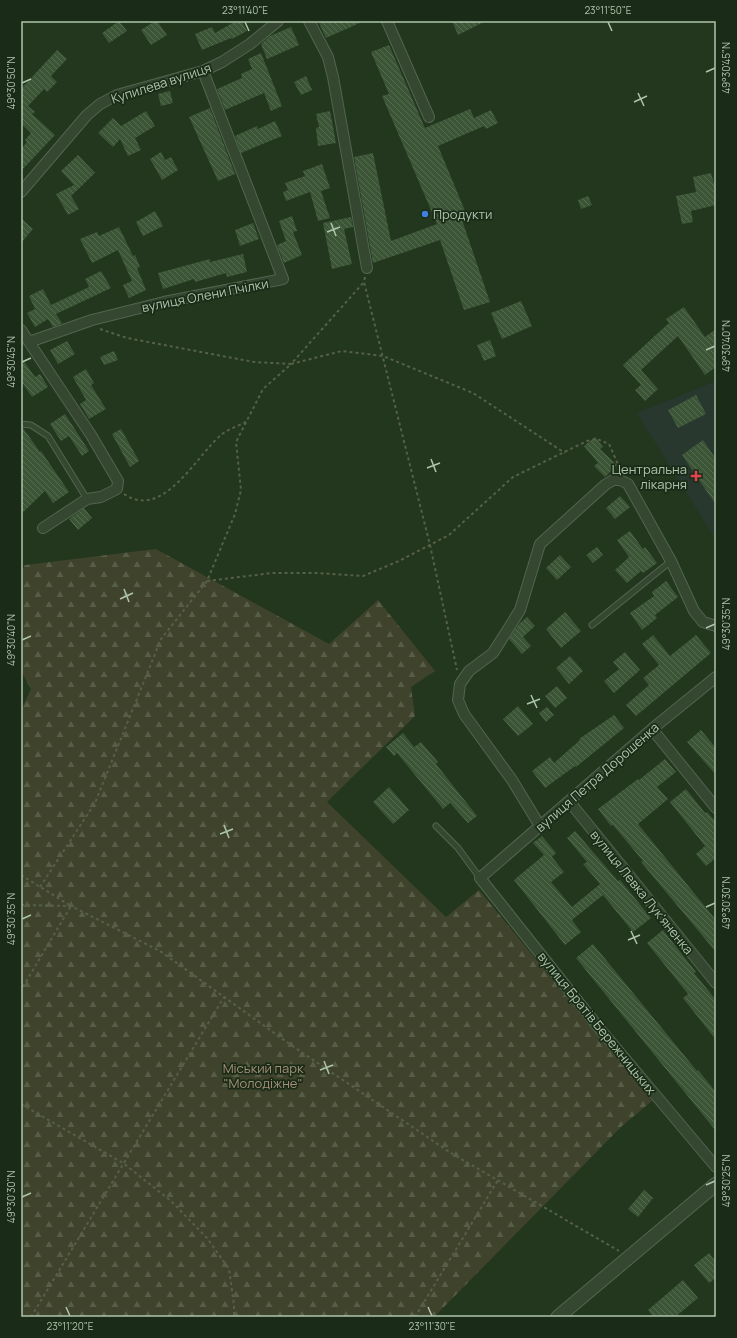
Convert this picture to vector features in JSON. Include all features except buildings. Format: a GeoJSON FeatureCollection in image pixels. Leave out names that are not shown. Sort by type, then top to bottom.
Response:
{"type":"FeatureCollection","features":[{"type":"Feature","properties":{"kind":"street","name":"Купилева вулиця"},"geometry":{"type":"LineString","coordinates":[[21,192],[87,115],[100,104],[122,94],[203,71],[237,53],[278,21]]}},
{"type":"Feature","properties":{"kind":"street"},"geometry":{"type":"LineString","coordinates":[[310,21],[328,57],[333,77],[367,268]]}},
{"type":"Feature","properties":{"kind":"street"},"geometry":{"type":"LineString","coordinates":[[387,21],[429,117]]}},
{"type":"Feature","properties":{"kind":"street","name":"вулиця Олени Пчілки"},"geometry":{"type":"LineString","coordinates":[[29,342],[92,320],[164,302],[283,278],[203,71]]}},
{"type":"Feature","properties":{"kind":"street"},"geometry":{"type":"LineString","coordinates":[[21,330],[91,435],[118,480],[117,488],[101,496],[87,499],[43,528]]}},
{"type":"Feature","properties":{"kind":"street"},"geometry":{"type":"LineString","coordinates":[[540,826],[512,780],[464,714],[458,700],[460,684],[469,671],[493,653],[520,610],[540,544],[604,485],[613,480],[620,480],[628,484],[671,561],[694,611],[703,622],[716,626]]}},
{"type":"Feature","properties":{"kind":"street","name":"вулиця Петра Дорошенка"},"geometry":{"type":"LineString","coordinates":[[480,878],[652,729],[716,677]]}},
{"type":"Feature","properties":{"kind":"street"},"geometry":{"type":"LineString","coordinates":[[652,729],[716,808]]}},
{"type":"Feature","properties":{"kind":"street","name":"вулиця Левка Лук'яненка"},"geometry":{"type":"LineString","coordinates":[[569,801],[716,983]]}},
{"type":"Feature","properties":{"kind":"street","name":"вулиця Братів Бережницьких"},"geometry":{"type":"LineString","coordinates":[[480,878],[600,1029],[716,1167]]}},
{"type":"Feature","properties":{"kind":"street"},"geometry":{"type":"LineString","coordinates":[[558,1317],[716,1184]]}},
{"type":"Feature","properties":{"kind":"lane"},"geometry":{"type":"LineString","coordinates":[[21,424],[31,425],[48,436],[87,499]]}},
{"type":"Feature","properties":{"kind":"lane"},"geometry":{"type":"LineString","coordinates":[[592,625],[671,561]]}},
{"type":"Feature","properties":{"kind":"lane"},"geometry":{"type":"LineString","coordinates":[[436,826],[458,848],[480,878]]}},
{"type":"Feature","properties":{"kind":"path"},"geometry":{"type":"LineString","coordinates":[[367,268],[364,282],[430,545],[460,684]]}},
{"type":"Feature","properties":{"kind":"path"},"geometry":{"type":"LineString","coordinates":[[40,887],[95,803],[160,638],[207,581],[235,514],[241,490],[236,442],[263,389],[291,364],[364,282]]}},
{"type":"Feature","properties":{"kind":"path"},"geometry":{"type":"LineString","coordinates":[[92,320],[101,330],[127,338],[254,362],[291,364],[342,351],[382,356],[473,393],[565,453]]}},
{"type":"Feature","properties":{"kind":"path"},"geometry":{"type":"LineString","coordinates":[[117,488],[133,500],[152,500],[170,490],[222,434],[246,422]]}},
{"type":"Feature","properties":{"kind":"path"},"geometry":{"type":"LineString","coordinates":[[207,581],[272,572],[363,576],[399,561],[449,535],[513,478],[587,441],[597,439],[609,444],[628,484]]}},
{"type":"Feature","properties":{"kind":"path"},"geometry":{"type":"LineString","coordinates":[[21,875],[70,906],[160,952],[291,1046],[451,1153],[629,1257]]}},
{"type":"Feature","properties":{"kind":"path"},"geometry":{"type":"LineString","coordinates":[[21,905],[70,906]]}},
{"type":"Feature","properties":{"kind":"path"},"geometry":{"type":"LineString","coordinates":[[21,990],[70,906]]}},
{"type":"Feature","properties":{"kind":"path"},"geometry":{"type":"LineString","coordinates":[[31,1317],[224,997]]}},
{"type":"Feature","properties":{"kind":"path"},"geometry":{"type":"LineString","coordinates":[[21,1104],[124,1163],[171,1201],[207,1238],[229,1269],[234,1305],[234,1317]]}},
{"type":"Feature","properties":{"kind":"path"},"geometry":{"type":"LineString","coordinates":[[415,1317],[498,1180]]}},
{"type":"Feature","properties":{"kind":"shaded area","name":"Центральна лікарня"},"geometry":{"type":"Polygon","coordinates":[[[716,381],[716,540],[637,413],[716,381]]]}},
{"type":"Feature","properties":{"kind":"green space","name":"Міський парк \"Молодіжне\""},"geometry":{"type":"Polygon","coordinates":[[[156,549],[329,644],[378,600],[435,671],[411,687],[415,716],[327,802],[446,917],[479,890],[652,1101],[622,1126],[434,1317],[21,1317],[21,710],[31,689],[21,671],[21,571],[25,565],[156,549]]]}},
{"type":"Feature","properties":{"kind":"place","name":"Продукти"},"geometry":{"type":"Point","coordinates":[425,214]}},
{"type":"Feature","properties":{"kind":"place","name":"Центральна лікарня"},"geometry":{"type":"Point","coordinates":[696,476]}}]}
